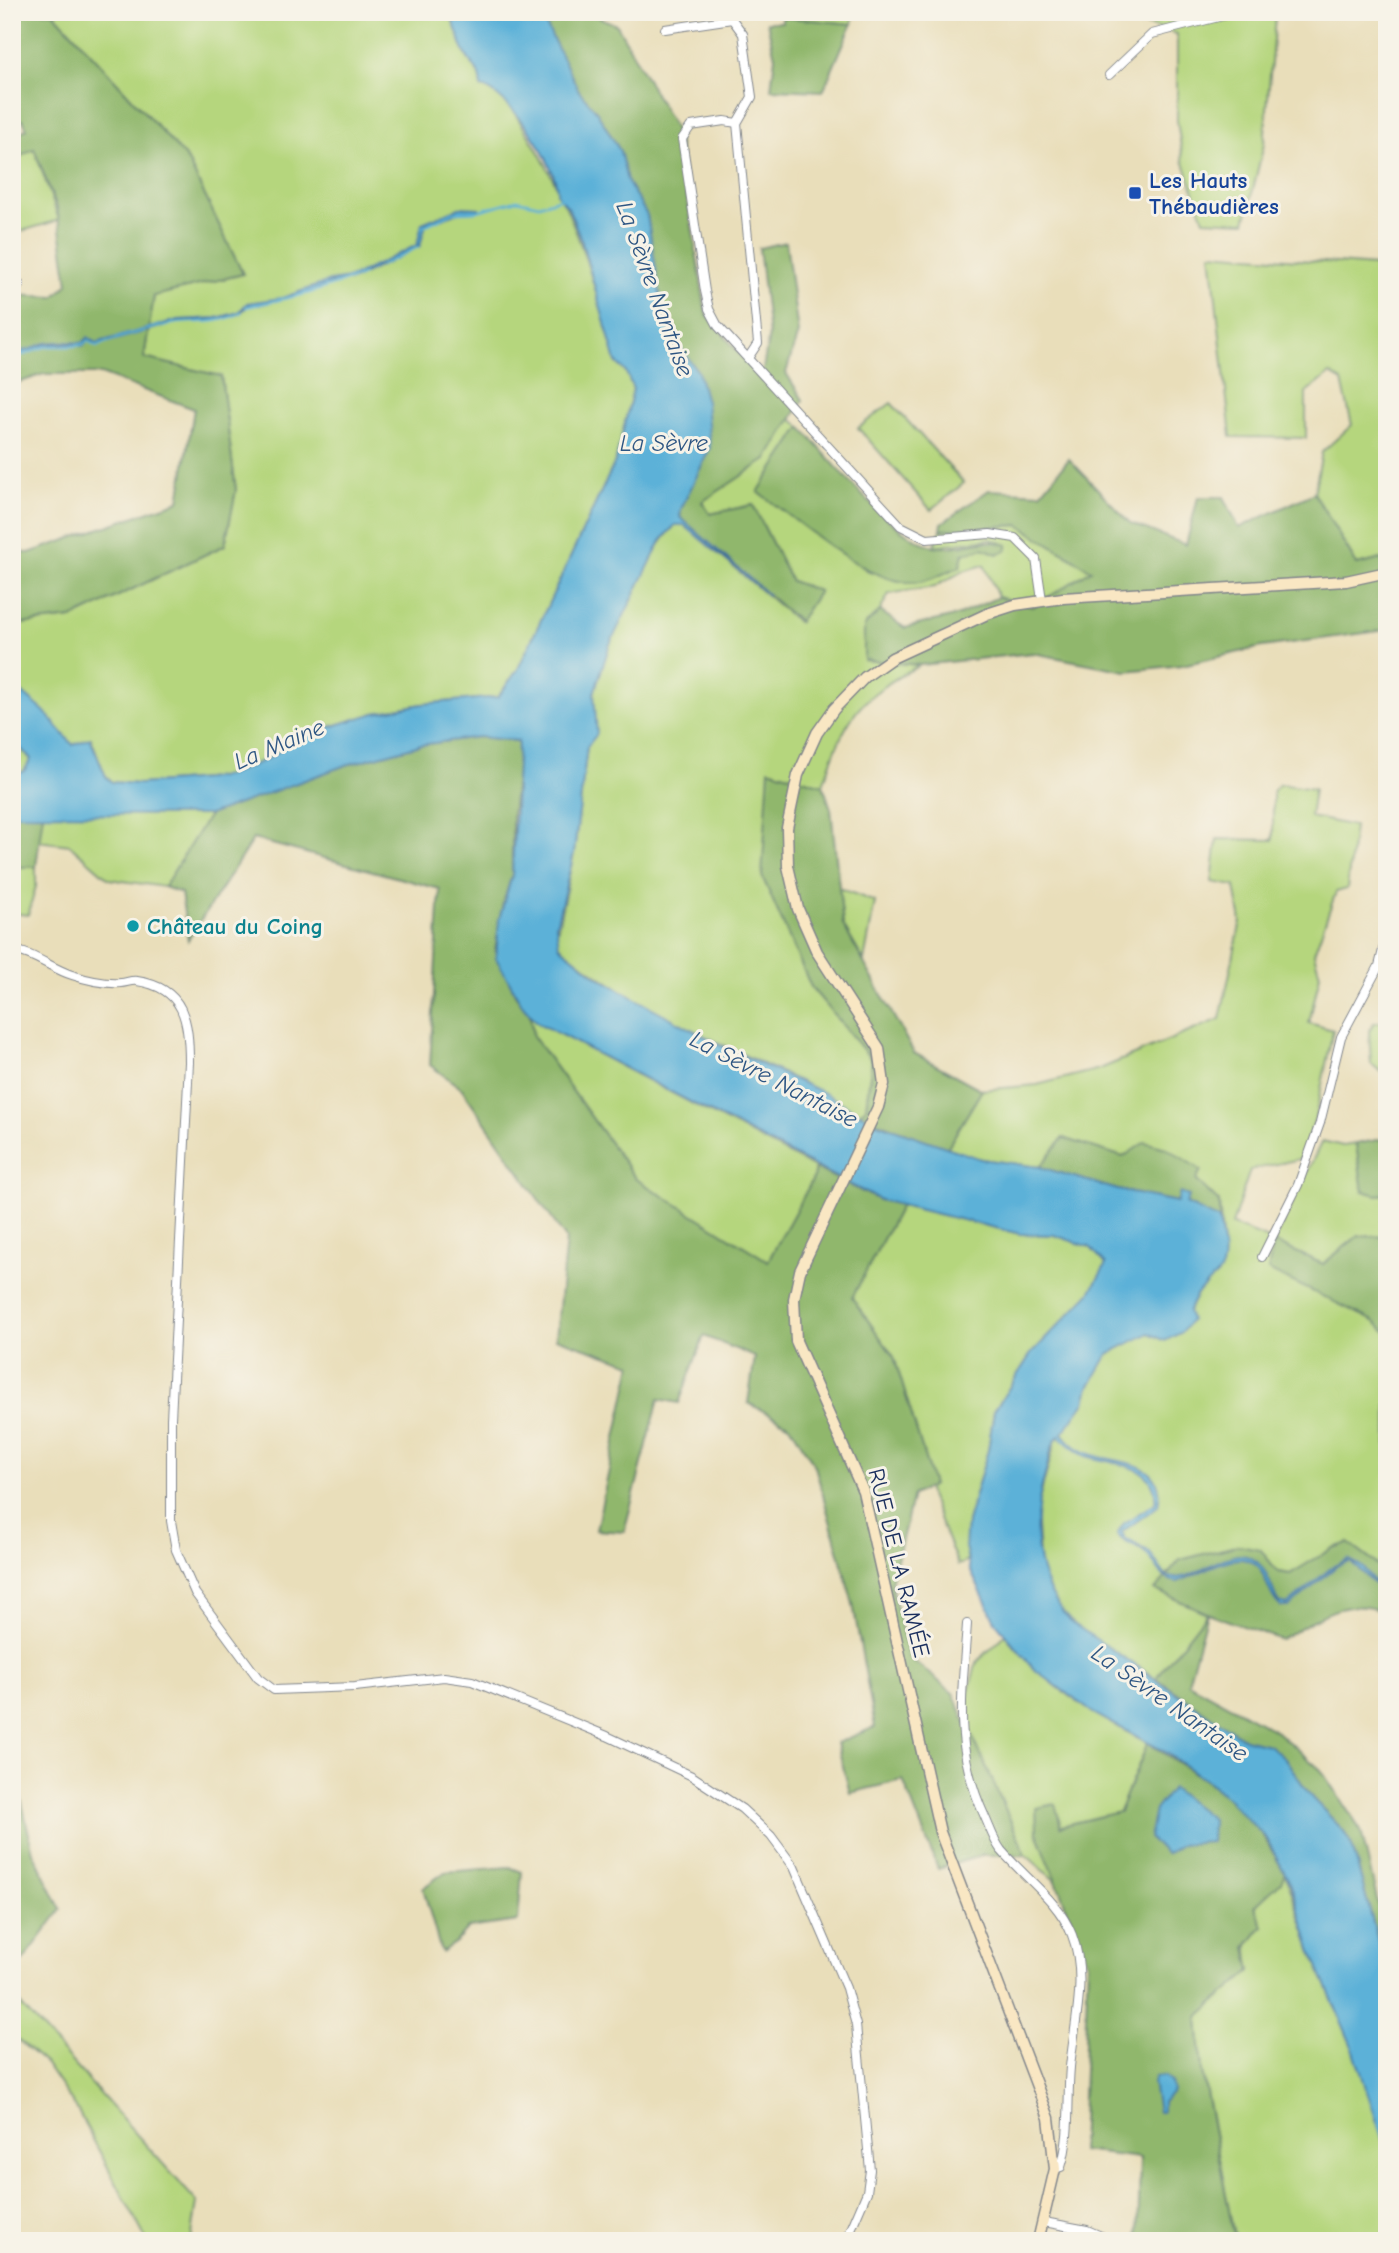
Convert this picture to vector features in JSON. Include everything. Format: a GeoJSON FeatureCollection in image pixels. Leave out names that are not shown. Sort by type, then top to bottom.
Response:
{"type":"FeatureCollection","features":[{"type":"Feature","properties":{"kind":"main road","name":"RUE DE LA RAMÉE"},"geometry":{"type":"LineString","coordinates":[[1038,2241],[1055,2169],[1051,2131],[1042,2095],[954,1874],[928,1785],[863,1491],[796,1341],[793,1306],[798,1279],[878,1107],[884,1074],[879,1048],[817,952],[792,888],[787,828],[797,775],[817,733],[834,709],[878,668],[913,647],[987,614],[1042,600],[1346,581],[1387,572]]}},
{"type":"Feature","properties":{"kind":"street"},"geometry":{"type":"LineString","coordinates":[[1109,75],[1152,34],[1238,12]]}},
{"type":"Feature","properties":{"kind":"street"},"geometry":{"type":"LineString","coordinates":[[665,29],[732,16],[743,34],[752,97],[737,122],[758,343],[748,358]]}},
{"type":"Feature","properties":{"kind":"street"},"geometry":{"type":"LineString","coordinates":[[737,122],[724,121],[691,126],[682,139],[709,309],[719,326],[901,526],[927,539],[990,534],[1015,538],[1036,559],[1042,600]]}},
{"type":"Feature","properties":{"kind":"street"},"geometry":{"type":"LineString","coordinates":[[1262,1257],[1298,1185],[1320,1124],[1341,1037],[1379,966],[1387,934]]}},
{"type":"Feature","properties":{"kind":"street"},"geometry":{"type":"LineString","coordinates":[[12,950],[23,952],[72,975],[121,983],[135,981],[158,989],[174,999],[187,1019],[189,1062],[171,1419],[171,1521],[176,1550],[195,1593],[258,1678],[274,1690],[355,1687],[444,1677],[472,1681],[615,1740],[717,1790],[771,1836],[794,1867],[846,1988],[856,2025],[870,2170],[867,2192],[846,2241]]}},
{"type":"Feature","properties":{"kind":"street"},"geometry":{"type":"LineString","coordinates":[[12,958],[23,952]]}},
{"type":"Feature","properties":{"kind":"street"},"geometry":{"type":"LineString","coordinates":[[967,1624],[960,1707],[965,1758],[978,1801],[999,1848],[1066,1920],[1077,1957],[1078,1998],[1070,2069],[1067,2149],[1061,2167],[1055,2169]]}},
{"type":"Feature","properties":{"kind":"street"},"geometry":{"type":"LineString","coordinates":[[1044,2221],[1087,2230],[1113,2241]]}},
{"type":"Feature","properties":{"kind":"green space"},"geometry":{"type":"Polygon","coordinates":[[[12,12],[53,12],[187,159],[243,274],[154,296],[144,358],[221,376],[236,490],[225,545],[72,618],[12,625],[12,552],[29,553],[179,501],[194,409],[101,374],[44,374],[12,385],[12,295],[54,297],[68,284],[57,208],[34,149],[12,161],[12,135],[27,129],[23,120],[12,122],[12,12]]]}},
{"type":"Feature","properties":{"kind":"green space"},"geometry":{"type":"Polygon","coordinates":[[[53,12],[449,12],[466,56],[478,74],[481,87],[500,96],[510,107],[554,182],[579,239],[616,362],[626,372],[633,389],[616,460],[518,669],[498,697],[422,704],[375,713],[304,735],[267,759],[227,776],[139,784],[112,782],[106,777],[91,738],[73,745],[12,684],[12,625],[72,618],[225,545],[236,490],[221,376],[144,358],[154,296],[243,274],[187,159],[53,12]]]}},
{"type":"Feature","properties":{"kind":"green space"},"geometry":{"type":"Polygon","coordinates":[[[545,12],[587,12],[617,25],[677,133],[706,313],[761,380],[769,335],[759,248],[786,242],[798,333],[786,373],[803,400],[767,459],[702,502],[710,514],[753,505],[791,581],[819,591],[799,622],[680,517],[698,372],[675,340],[662,311],[647,215],[627,181],[620,151],[597,112],[579,91],[545,23],[545,12]]]}},
{"type":"Feature","properties":{"kind":"green space"},"geometry":{"type":"Polygon","coordinates":[[[782,12],[854,12],[852,24],[782,17],[782,12]]]}},
{"type":"Feature","properties":{"kind":"green space"},"geometry":{"type":"Polygon","coordinates":[[[1136,12],[1297,12],[1275,17],[1264,144],[1245,222],[1204,220],[1183,160],[1177,121],[1177,34],[1137,22],[1136,12]]]}},
{"type":"Feature","properties":{"kind":"green space"},"geometry":{"type":"Polygon","coordinates":[[[782,17],[852,24],[823,91],[771,89],[775,57],[767,22],[782,22],[782,17]]]}},
{"type":"Feature","properties":{"kind":"green space"},"geometry":{"type":"Polygon","coordinates":[[[34,148],[59,220],[12,234],[12,161],[34,148]]]}},
{"type":"Feature","properties":{"kind":"green space"},"geometry":{"type":"Polygon","coordinates":[[[1211,253],[1387,267],[1387,566],[1381,559],[1357,565],[1314,493],[1322,452],[1352,425],[1342,381],[1330,374],[1306,393],[1306,438],[1231,437],[1211,253]]]}},
{"type":"Feature","properties":{"kind":"green space"},"geometry":{"type":"Polygon","coordinates":[[[891,403],[964,483],[931,510],[858,428],[891,403]]]}},
{"type":"Feature","properties":{"kind":"green space"},"geometry":{"type":"Polygon","coordinates":[[[791,419],[801,427],[759,492],[871,573],[1008,545],[990,539],[934,546],[941,530],[1019,525],[1092,570],[1033,607],[998,597],[984,565],[963,571],[934,587],[889,594],[880,611],[864,626],[864,660],[920,665],[881,688],[856,712],[839,743],[823,785],[770,770],[811,987],[872,1060],[866,1107],[859,1115],[823,1093],[652,1009],[589,968],[559,945],[556,936],[574,853],[587,747],[594,725],[595,690],[626,603],[661,542],[675,525],[684,525],[798,622],[819,591],[791,581],[753,505],[710,514],[702,501],[767,459],[791,419]]]}},
{"type":"Feature","properties":{"kind":"green space"},"geometry":{"type":"Polygon","coordinates":[[[801,427],[863,496],[899,529],[917,540],[944,547],[998,542],[1008,545],[1006,551],[997,554],[983,548],[963,554],[960,567],[920,582],[901,582],[858,564],[758,492],[801,427]]]}},
{"type":"Feature","properties":{"kind":"green space"},"geometry":{"type":"Polygon","coordinates":[[[1069,459],[1130,523],[1186,545],[1198,497],[1224,497],[1239,528],[1314,493],[1357,565],[1381,559],[1387,566],[1387,630],[1262,647],[1182,665],[1126,671],[1033,653],[920,665],[864,660],[864,626],[880,611],[905,628],[959,615],[998,597],[1033,607],[1091,570],[1019,525],[941,530],[942,523],[989,490],[1041,493],[1069,459]]]}},
{"type":"Feature","properties":{"kind":"green space"},"geometry":{"type":"Polygon","coordinates":[[[478,737],[518,741],[520,744],[512,815],[512,875],[503,903],[495,950],[516,996],[530,1015],[533,1036],[636,1179],[768,1261],[813,1179],[815,1168],[879,1200],[901,1205],[852,1298],[894,1357],[933,1485],[913,1495],[891,1583],[908,1656],[953,1693],[1026,1855],[983,1855],[938,1869],[903,1780],[850,1793],[837,1743],[875,1727],[853,1604],[815,1466],[790,1425],[748,1403],[755,1357],[704,1336],[679,1403],[659,1399],[624,1532],[596,1530],[632,1364],[556,1338],[566,1239],[462,1089],[430,1065],[440,889],[253,839],[188,940],[181,893],[164,887],[209,815],[346,765],[420,745],[478,737]]]}},
{"type":"Feature","properties":{"kind":"green space"},"geometry":{"type":"Polygon","coordinates":[[[12,740],[31,759],[25,771],[12,777],[12,740]]]}},
{"type":"Feature","properties":{"kind":"green space"},"geometry":{"type":"Polygon","coordinates":[[[769,769],[823,785],[831,809],[843,925],[914,1053],[982,1090],[947,1148],[859,1115],[866,1107],[872,1060],[811,987],[762,876],[769,769]]]}},
{"type":"Feature","properties":{"kind":"green space"},"geometry":{"type":"Polygon","coordinates":[[[1279,784],[1314,789],[1310,817],[1354,826],[1347,889],[1336,892],[1314,953],[1320,975],[1309,1023],[1333,1030],[1315,1119],[1300,1159],[1250,1170],[1232,1225],[1274,1241],[1322,1141],[1343,1146],[1356,1144],[1363,1190],[1377,1195],[1387,1194],[1387,1237],[1358,1236],[1323,1264],[1387,1332],[1387,1572],[1348,1543],[1290,1574],[1278,1572],[1260,1549],[1155,1590],[1207,1613],[1156,1678],[1081,1630],[1066,1617],[1040,1570],[1036,1511],[1056,1439],[1085,1402],[1089,1387],[1108,1354],[1188,1312],[1201,1286],[1218,1273],[1223,1245],[1219,1202],[1195,1180],[1200,1170],[1123,1157],[1063,1138],[1040,1167],[981,1159],[947,1148],[982,1090],[1037,1085],[1100,1069],[1220,1019],[1241,921],[1235,886],[1212,882],[1217,839],[1273,840],[1273,792],[1279,784]]]}},
{"type":"Feature","properties":{"kind":"green space"},"geometry":{"type":"Polygon","coordinates":[[[43,813],[209,815],[164,887],[109,879],[70,845],[37,841],[43,813]]]}},
{"type":"Feature","properties":{"kind":"green space"},"geometry":{"type":"Polygon","coordinates":[[[43,813],[36,867],[12,867],[12,814],[43,813]]]}},
{"type":"Feature","properties":{"kind":"green space"},"geometry":{"type":"Polygon","coordinates":[[[12,867],[36,867],[36,886],[28,915],[12,913],[12,867]]]}},
{"type":"Feature","properties":{"kind":"green space"},"geometry":{"type":"Polygon","coordinates":[[[839,888],[875,902],[864,961],[843,925],[839,888]]]}},
{"type":"Feature","properties":{"kind":"green space"},"geometry":{"type":"Polygon","coordinates":[[[530,1015],[538,1023],[815,1168],[813,1179],[768,1262],[636,1179],[533,1036],[530,1015]]]}},
{"type":"Feature","properties":{"kind":"green space"},"geometry":{"type":"Polygon","coordinates":[[[1380,1022],[1387,1026],[1387,1072],[1382,1072],[1371,1064],[1369,1031],[1374,1023],[1380,1022]]]}},
{"type":"Feature","properties":{"kind":"green space"},"geometry":{"type":"Polygon","coordinates":[[[1063,1138],[1123,1157],[1145,1142],[1166,1148],[1201,1170],[1196,1180],[1219,1202],[1219,1220],[1186,1204],[1189,1196],[1181,1194],[1177,1202],[1118,1190],[1040,1167],[1063,1138]]]}},
{"type":"Feature","properties":{"kind":"green space"},"geometry":{"type":"Polygon","coordinates":[[[1387,1138],[1387,1194],[1377,1195],[1363,1191],[1356,1144],[1387,1138]]]}},
{"type":"Feature","properties":{"kind":"green space"},"geometry":{"type":"Polygon","coordinates":[[[901,1205],[1020,1234],[1054,1235],[1090,1247],[1106,1264],[1090,1293],[1031,1354],[994,1411],[988,1450],[967,1522],[967,1562],[958,1565],[927,1489],[933,1485],[894,1357],[852,1298],[901,1205]]]}},
{"type":"Feature","properties":{"kind":"green space"},"geometry":{"type":"Polygon","coordinates":[[[1358,1236],[1387,1237],[1387,1332],[1374,1321],[1268,1270],[1274,1242],[1323,1264],[1358,1236]]]}},
{"type":"Feature","properties":{"kind":"green space"},"geometry":{"type":"Polygon","coordinates":[[[1348,1543],[1387,1572],[1387,1614],[1359,1606],[1345,1608],[1319,1617],[1281,1640],[1207,1613],[1155,1590],[1180,1560],[1239,1545],[1260,1549],[1278,1572],[1290,1574],[1333,1548],[1348,1543]]]}},
{"type":"Feature","properties":{"kind":"green space"},"geometry":{"type":"Polygon","coordinates":[[[1207,1613],[1188,1683],[1277,1732],[1321,1770],[1361,1831],[1381,1916],[1387,1918],[1387,1974],[1352,1846],[1343,1830],[1312,1798],[1286,1760],[1269,1745],[1244,1739],[1156,1678],[1207,1613]]]}},
{"type":"Feature","properties":{"kind":"green space"},"geometry":{"type":"Polygon","coordinates":[[[1005,1635],[1036,1669],[1070,1697],[1148,1743],[1119,1812],[1037,1832],[1059,1884],[1026,1855],[969,1729],[967,1696],[977,1662],[1005,1635]]]}},
{"type":"Feature","properties":{"kind":"green space"},"geometry":{"type":"Polygon","coordinates":[[[1148,1743],[1218,1789],[1258,1827],[1285,1873],[1281,1882],[1255,1906],[1263,1926],[1246,1947],[1251,1971],[1198,2017],[1202,2072],[1235,2241],[1138,2241],[1140,2158],[1081,2151],[1088,1963],[1037,1832],[1036,1808],[1055,1804],[1061,1826],[1119,1812],[1148,1743]]]}},
{"type":"Feature","properties":{"kind":"green space"},"geometry":{"type":"Polygon","coordinates":[[[12,1758],[33,1852],[61,1910],[23,1961],[12,1950],[12,1758]]]}},
{"type":"Feature","properties":{"kind":"green space"},"geometry":{"type":"Polygon","coordinates":[[[509,1867],[522,1872],[518,1921],[468,1928],[456,1942],[441,1952],[423,1888],[445,1872],[509,1867]]]}},
{"type":"Feature","properties":{"kind":"green space"},"geometry":{"type":"Polygon","coordinates":[[[1285,1873],[1312,1952],[1354,2051],[1382,2131],[1387,2153],[1387,2227],[1379,2241],[1235,2241],[1202,2071],[1198,2016],[1251,1971],[1248,1938],[1252,1913],[1259,1901],[1279,1883],[1285,1873]]]}},
{"type":"Feature","properties":{"kind":"green space"},"geometry":{"type":"Polygon","coordinates":[[[12,1995],[197,2202],[191,2241],[147,2241],[78,2111],[45,2063],[12,2035],[12,1995]]]}},
{"type":"Feature","properties":{"kind":"water"},"geometry":{"type":"Polygon","coordinates":[[[449,12],[545,13],[545,23],[579,91],[597,112],[620,151],[627,181],[647,215],[663,311],[675,340],[698,372],[706,402],[710,448],[681,509],[680,517],[768,595],[684,525],[675,525],[661,541],[610,644],[594,693],[597,734],[587,747],[574,853],[556,925],[559,945],[595,975],[643,1003],[724,1047],[824,1093],[877,1123],[981,1159],[1040,1167],[1118,1190],[1177,1202],[1180,1193],[1189,1196],[1186,1204],[1219,1220],[1223,1263],[1218,1274],[1200,1290],[1188,1312],[1191,1320],[1182,1332],[1165,1341],[1149,1333],[1108,1354],[1089,1387],[1085,1402],[1063,1433],[1083,1451],[1134,1465],[1146,1470],[1154,1478],[1159,1490],[1158,1506],[1122,1532],[1125,1538],[1150,1553],[1166,1576],[1178,1578],[1190,1575],[1239,1555],[1251,1558],[1262,1567],[1278,1602],[1287,1605],[1332,1567],[1348,1559],[1362,1567],[1387,1596],[1350,1561],[1338,1565],[1289,1607],[1281,1607],[1278,1604],[1262,1573],[1254,1564],[1244,1560],[1222,1562],[1177,1582],[1166,1578],[1145,1553],[1117,1534],[1124,1523],[1155,1503],[1150,1480],[1142,1472],[1132,1468],[1082,1454],[1059,1436],[1052,1448],[1041,1491],[1038,1550],[1048,1588],[1071,1622],[1244,1739],[1269,1745],[1286,1760],[1312,1798],[1343,1830],[1352,1846],[1387,1974],[1387,2153],[1354,2051],[1312,1952],[1291,1885],[1267,1839],[1218,1789],[1164,1751],[1093,1713],[1034,1669],[996,1623],[970,1570],[965,1547],[967,1522],[988,1450],[994,1411],[1031,1354],[1090,1293],[1106,1264],[1090,1247],[1054,1235],[1020,1234],[880,1200],[538,1023],[523,1006],[496,958],[499,919],[512,875],[518,741],[478,737],[420,745],[346,765],[209,815],[12,814],[12,777],[24,771],[31,759],[12,740],[12,684],[44,711],[73,745],[90,738],[106,777],[112,782],[139,784],[227,776],[267,759],[304,735],[375,713],[422,704],[498,697],[518,669],[616,460],[633,389],[626,372],[616,362],[581,239],[568,207],[557,195],[550,167],[518,116],[505,102],[481,87],[477,70],[464,51],[449,12]]]}},
{"type":"Feature","properties":{"kind":"water"},"geometry":{"type":"Polygon","coordinates":[[[461,207],[479,208],[478,211],[456,213],[426,224],[420,246],[353,280],[332,283],[307,293],[258,305],[249,305],[239,314],[219,319],[178,322],[97,345],[89,340],[83,346],[53,344],[25,353],[12,354],[12,351],[27,350],[49,342],[82,343],[88,337],[96,343],[178,320],[217,318],[239,312],[247,303],[282,298],[330,281],[350,278],[417,245],[422,223],[461,207]]]}},
{"type":"Feature","properties":{"kind":"water"},"geometry":{"type":"Polygon","coordinates":[[[1172,1788],[1212,1819],[1211,1842],[1182,1844],[1166,1854],[1149,1838],[1155,1810],[1172,1788]]]}},
{"type":"Feature","properties":{"kind":"water"},"geometry":{"type":"Polygon","coordinates":[[[1164,2076],[1171,2083],[1173,2092],[1162,2102],[1162,2112],[1158,2112],[1153,2082],[1155,2077],[1164,2076]]]}},
{"type":"Feature","properties":{"kind":"waterway"},"geometry":{"type":"LineString","coordinates":[[422,227],[453,212],[477,211],[517,200],[539,205],[561,198]]}},
{"type":"Feature","properties":{"kind":"waterway"},"geometry":{"type":"LineString","coordinates":[[381,265],[418,247]]}},
{"type":"Feature","properties":{"kind":"waterway"},"geometry":{"type":"LineString","coordinates":[[246,307],[309,293],[363,275]]}},
{"type":"Feature","properties":{"kind":"waterway"},"geometry":{"type":"LineString","coordinates":[[12,355],[26,354],[44,347],[84,344],[88,341],[97,346],[158,327],[218,320],[241,312]]}},
{"type":"Feature","properties":{"kind":"place","name":"Les Hauts Thébaudières"},"geometry":{"type":"Point","coordinates":[1135,193]}},
{"type":"Feature","properties":{"kind":"place","name":"Château du Coing"},"geometry":{"type":"Point","coordinates":[133,926]}},
{"type":"Feature","properties":{"kind":"water label","name":"La Sèvre Nantaise"},"geometry":{"type":"Point","coordinates":[655,289]}},
{"type":"Feature","properties":{"kind":"water label","name":"La Sèvre"},"geometry":{"type":"Point","coordinates":[664,443]}},
{"type":"Feature","properties":{"kind":"water label","name":"La Maine"},"geometry":{"type":"Point","coordinates":[279,744]}},
{"type":"Feature","properties":{"kind":"water label","name":"La Sèvre Nantaise"},"geometry":{"type":"Point","coordinates":[774,1079]}},
{"type":"Feature","properties":{"kind":"water label","name":"La Sèvre Nantaise"},"geometry":{"type":"Point","coordinates":[1170,1703]}}]}
